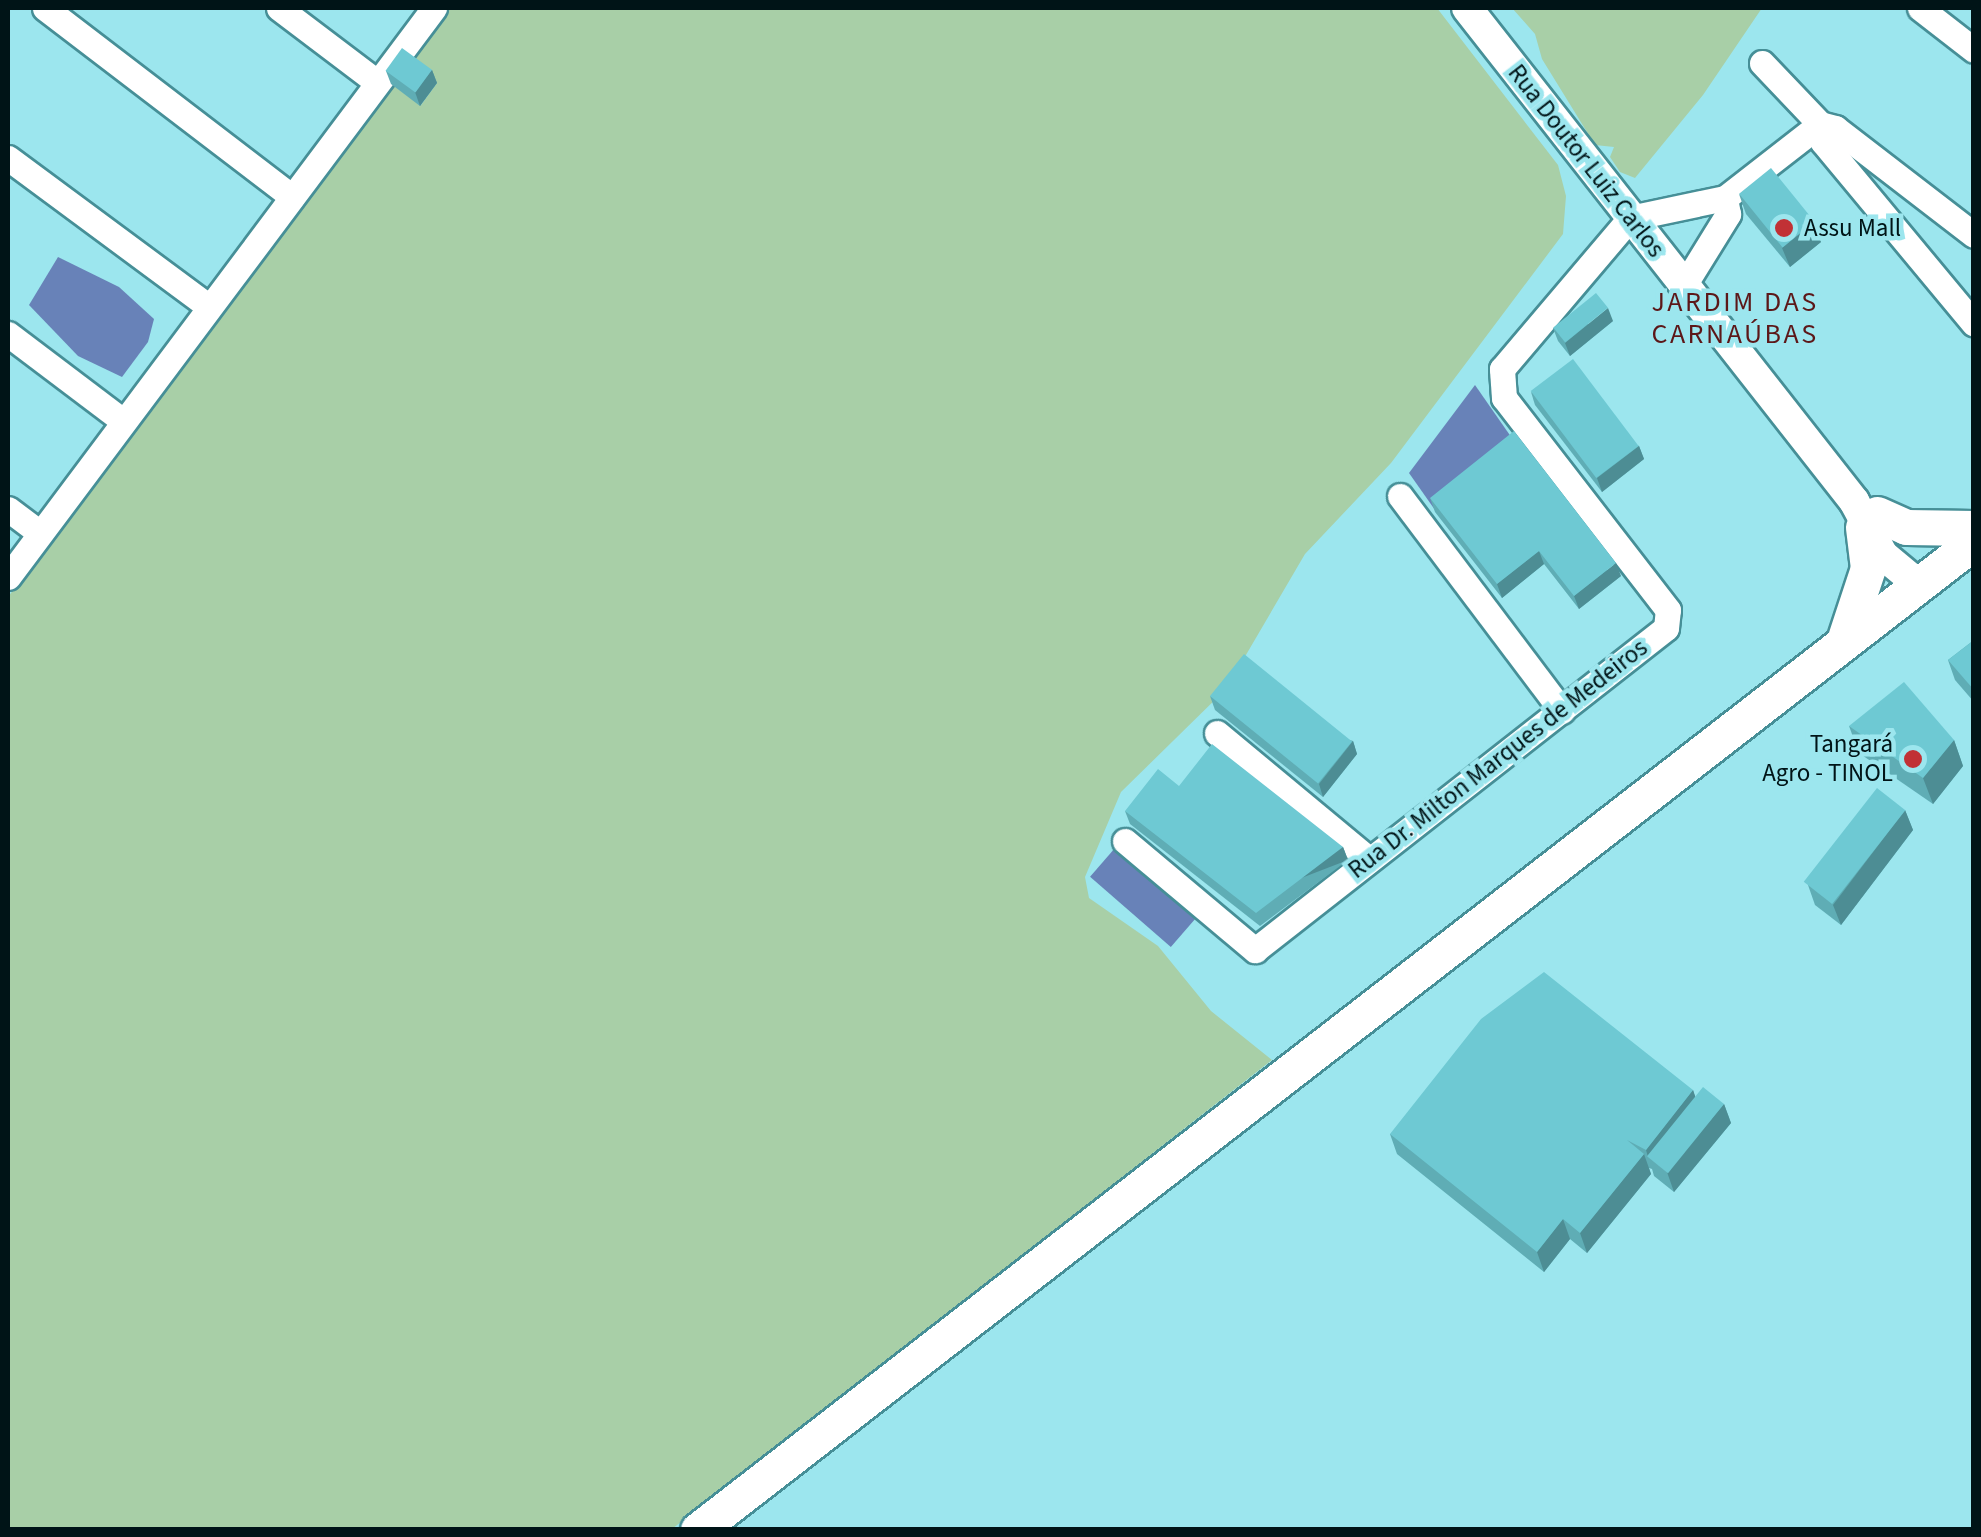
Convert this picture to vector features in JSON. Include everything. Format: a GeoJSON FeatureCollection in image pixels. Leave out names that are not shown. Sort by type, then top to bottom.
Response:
{"type":"FeatureCollection","features":[{"type":"Feature","properties":{"kind":"highway"},"geometry":{"type":"LineString","coordinates":[[1843,644],[1868,568],[1865,514],[1906,527],[1974,528]]}},
{"type":"Feature","properties":{"kind":"highway"},"geometry":{"type":"LineString","coordinates":[[698,1530],[1974,542]]}},
{"type":"Feature","properties":{"kind":"main road","name":"Rua Doutor Luiz Carlos"},"geometry":{"type":"LineString","coordinates":[[1467,8],[1865,514],[1900,541],[1918,585]]}},
{"type":"Feature","properties":{"kind":"street"},"geometry":{"type":"LineString","coordinates":[[45,8],[292,197]]}},
{"type":"Feature","properties":{"kind":"street"},"geometry":{"type":"LineString","coordinates":[[279,8],[377,82]]}},
{"type":"Feature","properties":{"kind":"street"},"geometry":{"type":"LineString","coordinates":[[8,577],[434,8]]}},
{"type":"Feature","properties":{"kind":"street"},"geometry":{"type":"LineString","coordinates":[[1920,8],[1974,50]]}},
{"type":"Feature","properties":{"kind":"street"},"geometry":{"type":"LineString","coordinates":[[1762,62],[1820,124],[1835,128],[1974,235]]}},
{"type":"Feature","properties":{"kind":"street"},"geometry":{"type":"LineString","coordinates":[[1630,218],[1726,198],[1820,124]]}},
{"type":"Feature","properties":{"kind":"street"},"geometry":{"type":"LineString","coordinates":[[1820,124],[1823,142],[1974,324]]}},
{"type":"Feature","properties":{"kind":"street"},"geometry":{"type":"LineString","coordinates":[[8,158],[209,308]]}},
{"type":"Feature","properties":{"kind":"street"},"geometry":{"type":"LineString","coordinates":[[1683,286],[1728,214],[1726,198]]}},
{"type":"Feature","properties":{"kind":"street","name":"Rua Dr. Milton Marques de Medeiros"},"geometry":{"type":"LineString","coordinates":[[1125,841],[1255,950],[1666,628],[1670,616],[1504,398],[1499,380],[1630,218]]}},
{"type":"Feature","properties":{"kind":"street"},"geometry":{"type":"LineString","coordinates":[[8,334],[122,421]]}},
{"type":"Feature","properties":{"kind":"street"},"geometry":{"type":"LineString","coordinates":[[1400,496],[1562,711]]}},
{"type":"Feature","properties":{"kind":"street"},"geometry":{"type":"LineString","coordinates":[[8,510],[40,533]]}},
{"type":"Feature","properties":{"kind":"street"},"geometry":{"type":"LineString","coordinates":[[1217,733],[1369,859]]}},
{"type":"Feature","properties":{"kind":"green space"},"geometry":{"type":"Polygon","coordinates":[[[449,8],[1437,8],[1558,165],[1566,196],[1563,234],[1391,463],[1305,554],[1226,689],[1121,792],[1085,877],[1089,898],[1158,946],[1211,1011],[1272,1060],[672,1529],[8,1529],[8,597],[391,84],[421,105],[437,83],[407,61],[449,8]]]}},
{"type":"Feature","properties":{"kind":"green space"},"geometry":{"type":"Polygon","coordinates":[[[1512,8],[1762,8],[1703,95],[1635,178],[1620,172],[1610,157],[1614,147],[1595,145],[1542,59],[1535,34],[1512,8]]]}},
{"type":"Feature","properties":{"kind":"water"},"geometry":{"type":"Polygon","coordinates":[[[58,257],[119,287],[154,319],[148,342],[122,377],[78,356],[29,305],[58,257]]]}},
{"type":"Feature","properties":{"kind":"water"},"geometry":{"type":"Polygon","coordinates":[[[1475,385],[1516,444],[1435,510],[1409,473],[1475,385]]]}},
{"type":"Feature","properties":{"kind":"water"},"geometry":{"type":"Polygon","coordinates":[[[1115,848],[1196,918],[1171,947],[1090,877],[1115,848]]]}},
{"type":"Feature","properties":{"kind":"building"},"geometry":{"type":"Polygon","coordinates":[[[402,48],[432,70],[415,92],[386,71],[402,48]]]}},
{"type":"Feature","properties":{"kind":"building"},"geometry":{"type":"Polygon","coordinates":[[[1771,168],[1814,222],[1783,247],[1739,194],[1771,168]]]}},
{"type":"Feature","properties":{"kind":"building"},"geometry":{"type":"Polygon","coordinates":[[[1596,293],[1608,308],[1565,342],[1553,328],[1596,293]]]}},
{"type":"Feature","properties":{"kind":"building"},"geometry":{"type":"Polygon","coordinates":[[[1573,359],[1639,446],[1596,478],[1531,391],[1573,359]]]}},
{"type":"Feature","properties":{"kind":"building"},"geometry":{"type":"Polygon","coordinates":[[[1514,431],[1616,563],[1574,596],[1539,551],[1497,584],[1430,498],[1514,431]]]}},
{"type":"Feature","properties":{"kind":"building"},"geometry":{"type":"Polygon","coordinates":[[[1974,640],[1974,690],[1948,660],[1974,640]]]}},
{"type":"Feature","properties":{"kind":"building"},"geometry":{"type":"Polygon","coordinates":[[[1244,654],[1352,741],[1318,783],[1210,696],[1244,654]]]}},
{"type":"Feature","properties":{"kind":"building"},"geometry":{"type":"Polygon","coordinates":[[[1904,682],[1954,740],[1923,778],[1849,726],[1904,682]]]}},
{"type":"Feature","properties":{"kind":"building"},"geometry":{"type":"Polygon","coordinates":[[[1212,744],[1343,847],[1256,913],[1125,811],[1158,769],[1179,786],[1212,744]]]}},
{"type":"Feature","properties":{"kind":"building"},"geometry":{"type":"Polygon","coordinates":[[[1877,788],[1905,810],[1832,904],[1804,882],[1877,788]]]}},
{"type":"Feature","properties":{"kind":"building"},"geometry":{"type":"Polygon","coordinates":[[[1544,972],[1693,1090],[1646,1150],[1627,1140],[1644,1154],[1580,1233],[1563,1219],[1537,1252],[1390,1134],[1481,1019],[1544,972]]]}},
{"type":"Feature","properties":{"kind":"building"},"geometry":{"type":"Polygon","coordinates":[[[1703,1087],[1724,1104],[1668,1173],[1647,1156],[1703,1087]]]}},
{"type":"Feature","properties":{"kind":"place","name":"Assu Mall"},"geometry":{"type":"Point","coordinates":[1784,228]}},
{"type":"Feature","properties":{"kind":"place","name":"Tangará Agro - TINOL"},"geometry":{"type":"Point","coordinates":[1913,759]}},
{"type":"Feature","properties":{"kind":"district","name":"JARDIM DAS CARNAÚBAS"},"geometry":{"type":"Point","coordinates":[1735,318]}}]}
